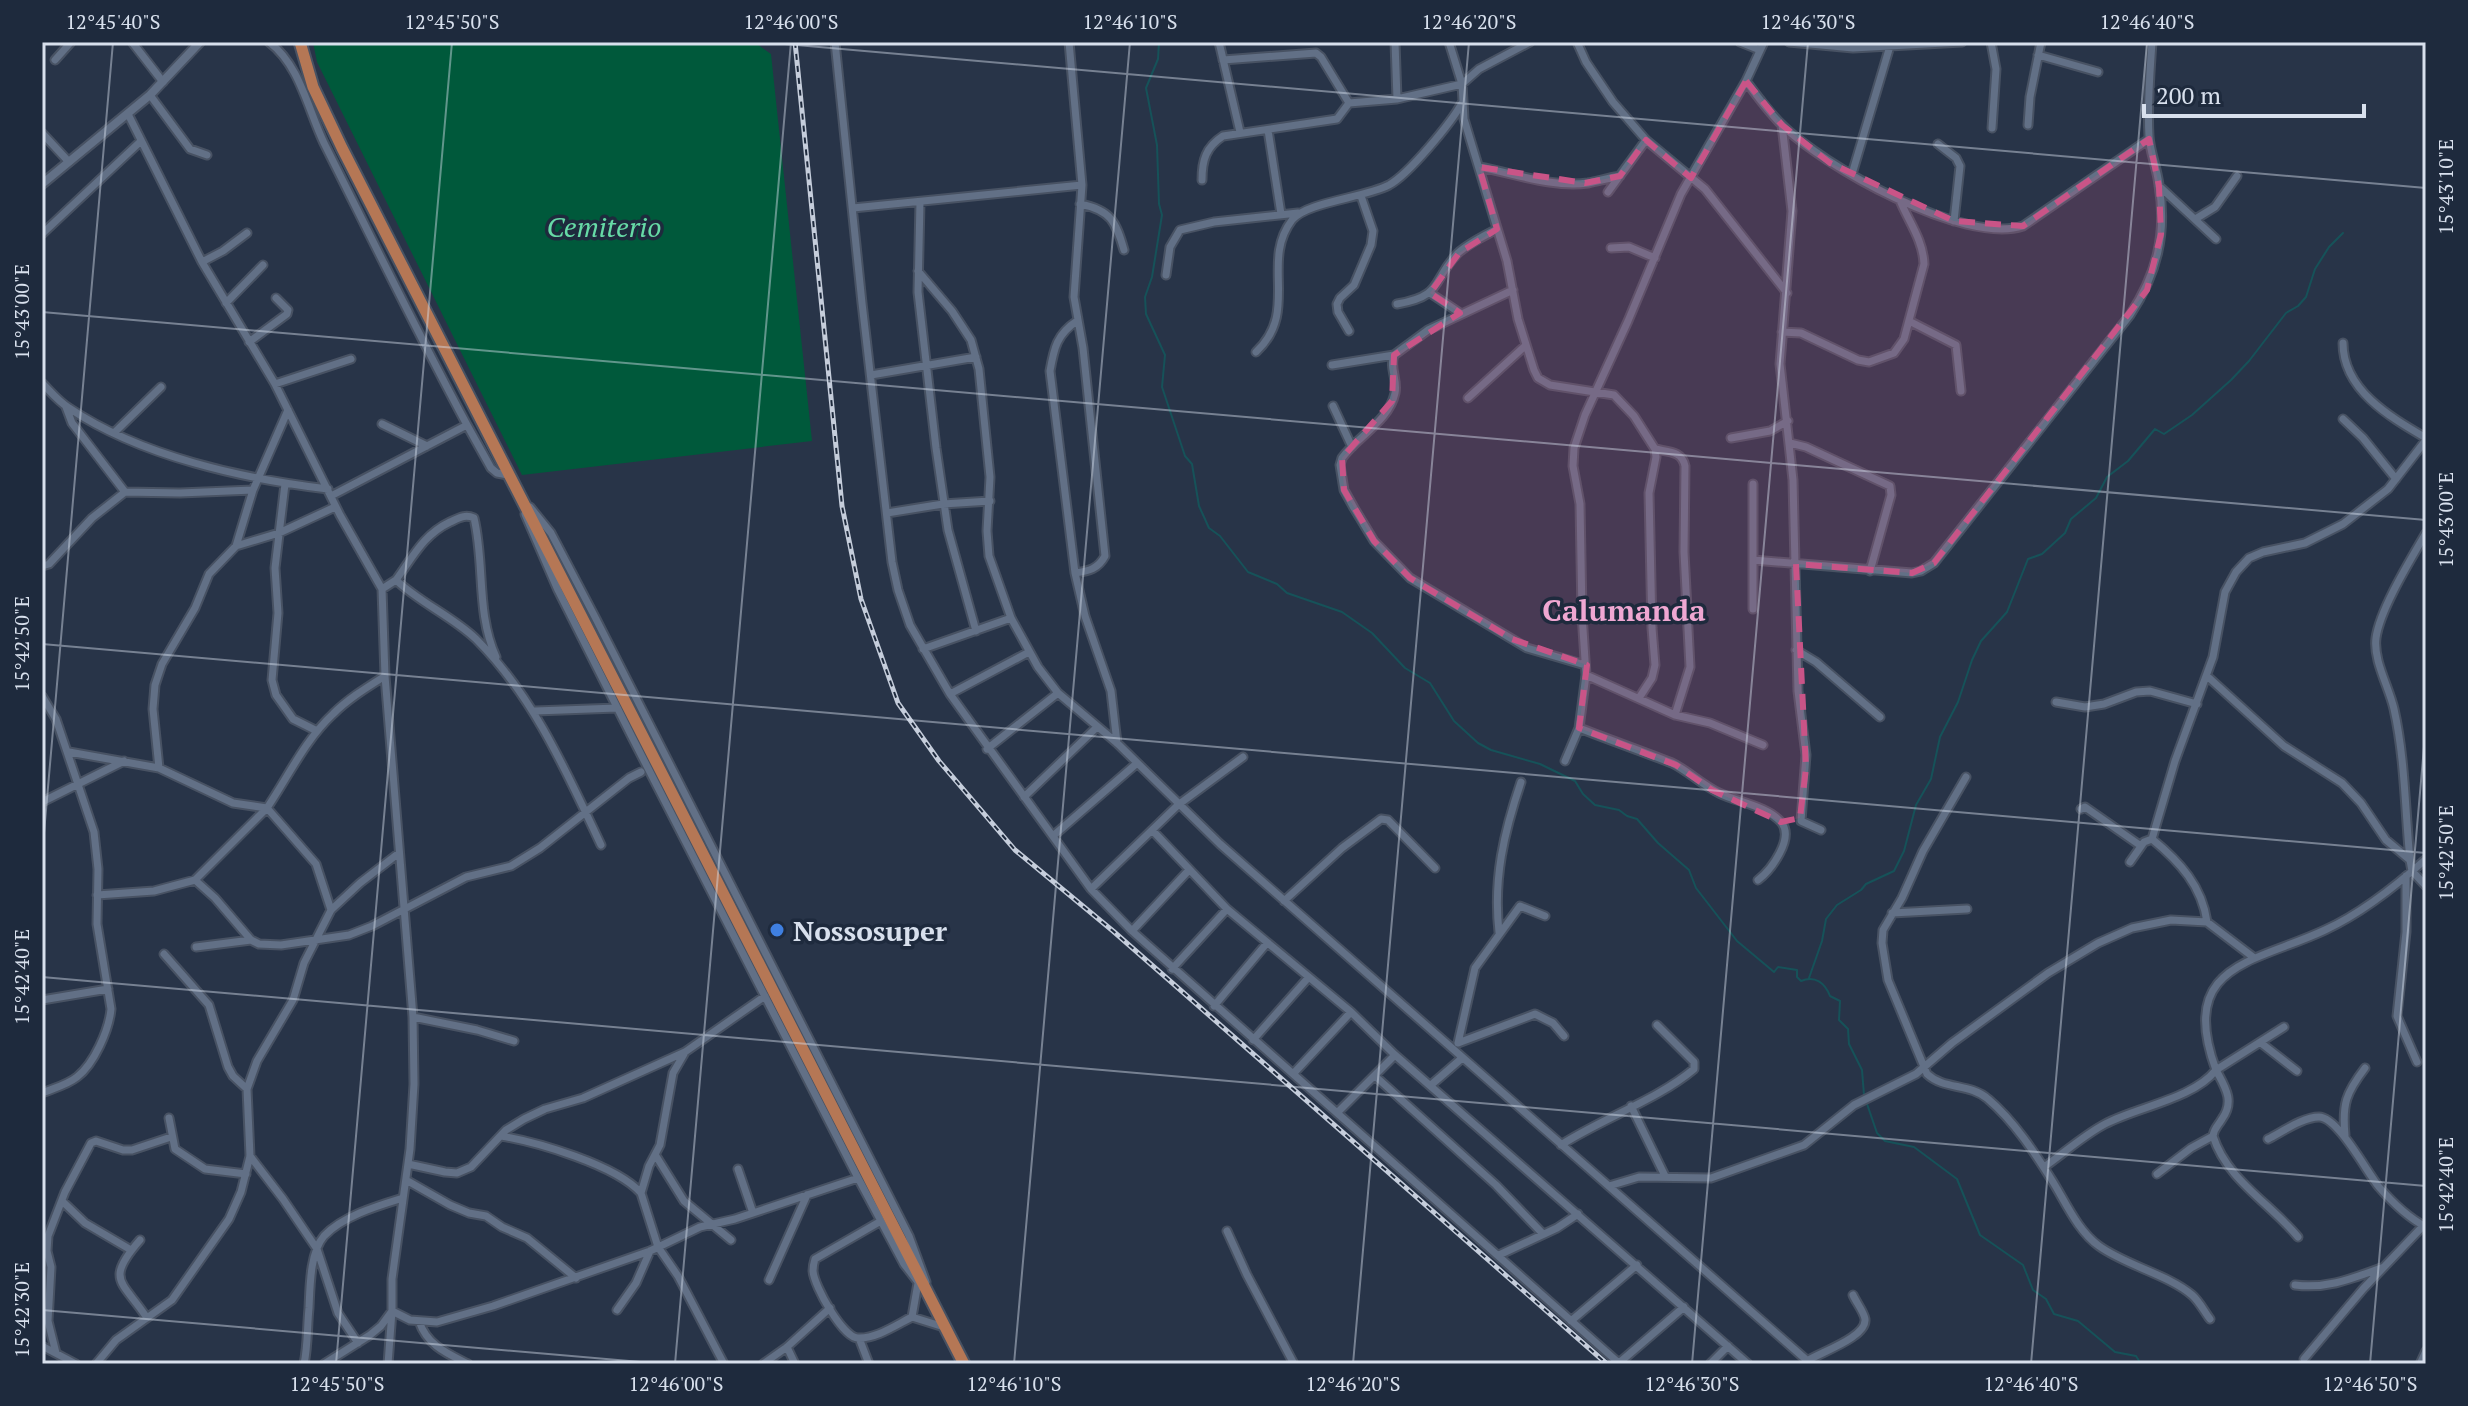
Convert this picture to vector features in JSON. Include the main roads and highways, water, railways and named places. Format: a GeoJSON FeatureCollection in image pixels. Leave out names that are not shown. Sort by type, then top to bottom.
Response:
{"type":"FeatureCollection","features":[{"type":"Feature","properties":{"kind":"main road"},"geometry":{"type":"LineString","coordinates":[[300,42],[313,87],[342,148],[964,1364]]}},
{"type":"Feature","properties":{"kind":"waterway"},"geometry":{"type":"LineString","coordinates":[[1159,42],[1158,59],[1146,88],[1157,145],[1162,215],[1152,277],[1145,297],[1146,314],[1165,355],[1162,387],[1185,456],[1192,464],[1199,506],[1209,528],[1220,536],[1248,572],[1277,584],[1287,593],[1342,612],[1372,633],[1405,668],[1430,683],[1454,721],[1478,743],[1491,750],[1540,764],[1575,781],[1595,805],[1619,810],[1637,819],[1658,843],[1689,870],[1696,888],[1737,941],[1774,972],[1778,967],[1797,970],[1801,981],[1819,981],[1830,996],[1840,1001],[1839,1020],[1848,1029],[1849,1044],[1862,1070],[1864,1095]]}},
{"type":"Feature","properties":{"kind":"waterway"},"geometry":{"type":"LineString","coordinates":[[1809,978],[1826,919],[1837,905],[1866,884],[1894,871],[1904,851],[1916,805],[1931,779],[1940,737],[1958,702],[1972,660],[1981,641],[2007,612],[2028,559],[2042,554],[2065,533],[2071,519],[2096,498],[2107,477],[2128,461],[2155,429],[2164,434],[2192,415],[2231,380],[2286,313],[2306,297],[2315,269],[2329,247],[2343,233]]}},
{"type":"Feature","properties":{"kind":"waterway"},"geometry":{"type":"LineString","coordinates":[[1866,1101],[1877,1133],[1885,1141],[1914,1147],[1957,1179],[1980,1235],[2023,1265],[2033,1290],[2046,1299],[2054,1314],[2078,1321],[2115,1352],[2136,1356],[2141,1364]]}},
{"type":"Feature","properties":{"kind":"railway"},"geometry":{"type":"LineString","coordinates":[[795,42],[842,506],[861,599],[898,703],[939,761],[1015,850],[1113,931],[1607,1364]]}},
{"type":"Feature","properties":{"kind":"place","name":"Nossosuper"},"geometry":{"type":"Point","coordinates":[777,930]}},
{"type":"Feature","properties":{"kind":"district","name":"Calumanda"},"geometry":{"type":"Point","coordinates":[1624,610]}},
{"type":"Feature","properties":{"kind":"park label","name":"Cemiterio"},"geometry":{"type":"Point","coordinates":[604,226]}}]}
